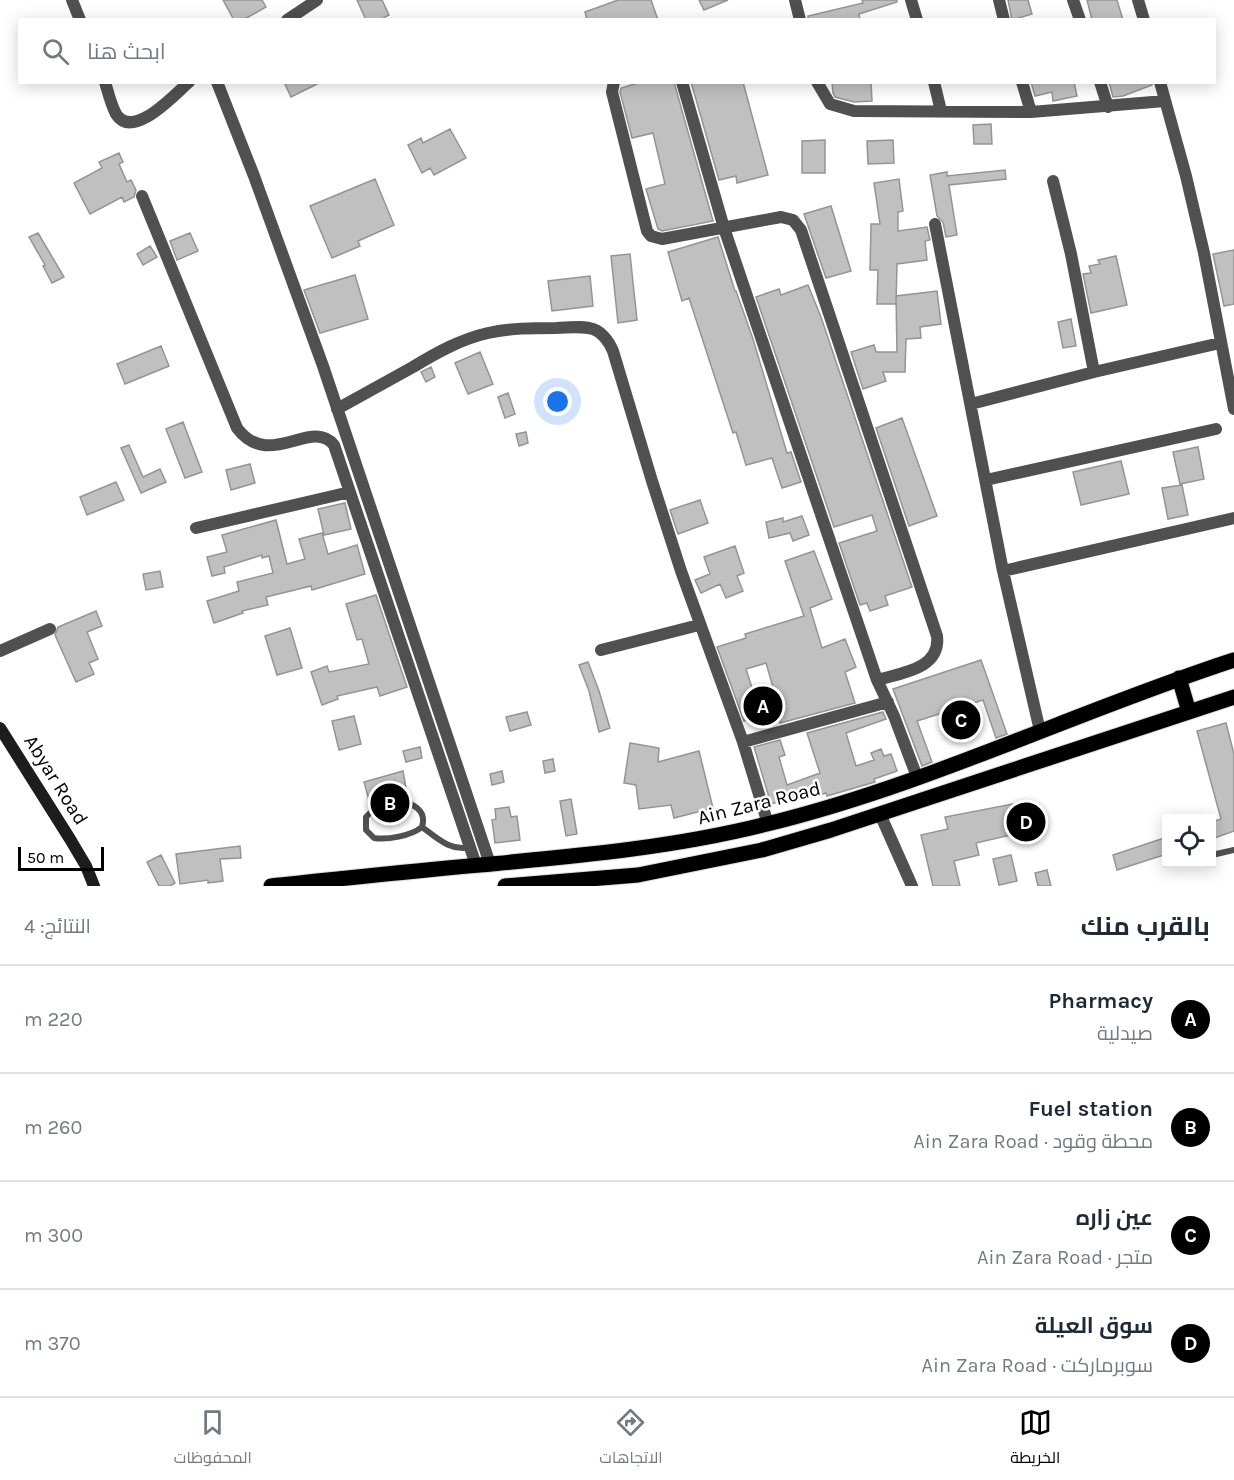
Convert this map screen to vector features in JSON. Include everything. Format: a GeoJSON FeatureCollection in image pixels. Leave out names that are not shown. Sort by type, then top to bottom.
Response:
{"type":"FeatureCollection","features":[{"type":"Feature","properties":{"kind":"main road","name":"Ain Zara Road"},"geometry":{"type":"LineString","coordinates":[[271,886],[634,850],[768,824],[832,806],[916,777],[1179,678],[1234,660]]}},
{"type":"Feature","properties":{"kind":"main road"},"geometry":{"type":"LineString","coordinates":[[1179,678],[1189,712]]}},
{"type":"Feature","properties":{"kind":"main road"},"geometry":{"type":"LineString","coordinates":[[506,886],[600,883],[724,859],[794,841],[1234,697]]}},
{"type":"Feature","properties":{"kind":"main road","name":"Abyar Road"},"geometry":{"type":"LineString","coordinates":[[0,728],[75,847],[94,886]]}},
{"type":"Feature","properties":{"kind":"street"},"geometry":{"type":"LineString","coordinates":[[72,0],[79,18]]}},
{"type":"Feature","properties":{"kind":"street"},"geometry":{"type":"LineString","coordinates":[[289,18],[317,0]]}},
{"type":"Feature","properties":{"kind":"street"},"geometry":{"type":"LineString","coordinates":[[795,0],[800,18]]}},
{"type":"Feature","properties":{"kind":"street"},"geometry":{"type":"LineString","coordinates":[[911,0],[916,18]]}},
{"type":"Feature","properties":{"kind":"street"},"geometry":{"type":"LineString","coordinates":[[999,0],[1004,18]]}},
{"type":"Feature","properties":{"kind":"street"},"geometry":{"type":"LineString","coordinates":[[1073,0],[1079,18]]}},
{"type":"Feature","properties":{"kind":"street"},"geometry":{"type":"LineString","coordinates":[[1138,0],[1142,18]]}},
{"type":"Feature","properties":{"kind":"street"},"geometry":{"type":"LineString","coordinates":[[106,84],[116,113],[122,120],[131,122],[150,117],[187,84]]}},
{"type":"Feature","properties":{"kind":"street"},"geometry":{"type":"LineString","coordinates":[[218,84],[254,176],[337,409],[484,844],[483,864]]}},
{"type":"Feature","properties":{"kind":"street"},"geometry":{"type":"LineString","coordinates":[[614,84],[612,92],[647,231],[651,236],[662,239],[781,217],[790,218],[797,223],[863,413],[938,642],[933,657],[926,664],[877,680]]}},
{"type":"Feature","properties":{"kind":"street"},"geometry":{"type":"LineString","coordinates":[[683,84],[724,228],[877,680],[888,702],[916,777]]}},
{"type":"Feature","properties":{"kind":"street"},"geometry":{"type":"LineString","coordinates":[[818,84],[830,104],[854,111],[1031,112],[1164,101]]}},
{"type":"Feature","properties":{"kind":"street"},"geometry":{"type":"LineString","coordinates":[[934,84],[941,111]]}},
{"type":"Feature","properties":{"kind":"street"},"geometry":{"type":"LineString","coordinates":[[1023,84],[1031,112]]}},
{"type":"Feature","properties":{"kind":"street"},"geometry":{"type":"LineString","coordinates":[[1101,84],[1107,107]]}},
{"type":"Feature","properties":{"kind":"street"},"geometry":{"type":"LineString","coordinates":[[1160,84],[1191,198],[1234,409]]}},
{"type":"Feature","properties":{"kind":"street"},"geometry":{"type":"LineString","coordinates":[[1053,181],[1071,254],[1094,372]]}},
{"type":"Feature","properties":{"kind":"street"},"geometry":{"type":"LineString","coordinates":[[142,196],[237,428],[250,441],[267,446],[316,436],[326,438],[336,450],[471,848],[483,864]]}},
{"type":"Feature","properties":{"kind":"street"},"geometry":{"type":"LineString","coordinates":[[935,224],[1003,571],[1040,730]]}},
{"type":"Feature","properties":{"kind":"street"},"geometry":{"type":"LineString","coordinates":[[337,409],[461,341],[487,333],[511,329],[543,328],[587,328],[600,331],[608,339],[613,351],[699,625],[743,742],[768,824]]}},
{"type":"Feature","properties":{"kind":"street"},"geometry":{"type":"LineString","coordinates":[[971,404],[1094,372],[1220,343]]}},
{"type":"Feature","properties":{"kind":"street"},"geometry":{"type":"LineString","coordinates":[[986,480],[1216,429]]}},
{"type":"Feature","properties":{"kind":"street"},"geometry":{"type":"LineString","coordinates":[[196,528],[350,492]]}},
{"type":"Feature","properties":{"kind":"street"},"geometry":{"type":"LineString","coordinates":[[1003,571],[1234,518]]}},
{"type":"Feature","properties":{"kind":"street"},"geometry":{"type":"LineString","coordinates":[[601,650],[699,625]]}},
{"type":"Feature","properties":{"kind":"street"},"geometry":{"type":"LineString","coordinates":[[0,651],[50,629]]}},
{"type":"Feature","properties":{"kind":"street"},"geometry":{"type":"LineString","coordinates":[[743,742],[888,702]]}},
{"type":"Feature","properties":{"kind":"street"},"geometry":{"type":"LineString","coordinates":[[880,814],[912,886]]}},
{"type":"Feature","properties":{"kind":"lane"},"geometry":{"type":"LineString","coordinates":[[397,803],[409,803],[419,809],[423,818],[422,827]]}},
{"type":"Feature","properties":{"kind":"lane"},"geometry":{"type":"LineString","coordinates":[[382,807],[372,811],[366,817],[366,830],[374,838],[410,833],[422,827]]}},
{"type":"Feature","properties":{"kind":"lane"},"geometry":{"type":"LineString","coordinates":[[422,827],[453,848],[471,848],[484,844]]}},
{"type":"Feature","properties":{"kind":"lane"},"geometry":{"type":"LineString","coordinates":[[1216,854],[1234,850]]}},
{"type":"Feature","properties":{"kind":"building"},"geometry":{"type":"Polygon","coordinates":[[[223,0],[262,0],[266,7],[247,18],[233,18],[223,0]]]}},
{"type":"Feature","properties":{"kind":"building"},"geometry":{"type":"Polygon","coordinates":[[[357,0],[382,0],[389,15],[384,18],[365,18],[357,0]]]}},
{"type":"Feature","properties":{"kind":"building"},"geometry":{"type":"Polygon","coordinates":[[[618,0],[651,0],[657,18],[586,18],[585,12],[618,0]]]}},
{"type":"Feature","properties":{"kind":"building"},"geometry":{"type":"Polygon","coordinates":[[[699,0],[728,0],[704,10],[699,0]]]}},
{"type":"Feature","properties":{"kind":"building"},"geometry":{"type":"Polygon","coordinates":[[[862,0],[897,0],[897,2],[859,14],[860,18],[808,18],[808,16],[863,3],[862,0]]]}},
{"type":"Feature","properties":{"kind":"building"},"geometry":{"type":"Polygon","coordinates":[[[1008,0],[1028,0],[1032,14],[1012,18],[1008,0]]]}},
{"type":"Feature","properties":{"kind":"building"},"geometry":{"type":"Polygon","coordinates":[[[1087,0],[1117,0],[1122,18],[1092,18],[1087,0]]]}},
{"type":"Feature","properties":{"kind":"building"},"geometry":{"type":"Polygon","coordinates":[[[285,84],[317,84],[291,97],[285,84]]]}},
{"type":"Feature","properties":{"kind":"building"},"geometry":{"type":"Polygon","coordinates":[[[634,84],[675,84],[713,221],[662,231],[658,229],[646,189],[665,184],[653,133],[632,138],[620,92],[621,88],[634,84]]]}},
{"type":"Feature","properties":{"kind":"building"},"geometry":{"type":"Polygon","coordinates":[[[692,84],[744,84],[768,175],[737,183],[736,176],[719,180],[692,84]]]}},
{"type":"Feature","properties":{"kind":"building"},"geometry":{"type":"Polygon","coordinates":[[[832,84],[871,84],[872,101],[854,102],[835,97],[832,84]]]}},
{"type":"Feature","properties":{"kind":"building"},"geometry":{"type":"Polygon","coordinates":[[[1032,84],[1074,84],[1077,96],[1053,101],[1052,92],[1035,96],[1032,84]]]}},
{"type":"Feature","properties":{"kind":"building"},"geometry":{"type":"Polygon","coordinates":[[[1110,84],[1152,84],[1123,96],[1113,97],[1110,84]]]}},
{"type":"Feature","properties":{"kind":"building"},"geometry":{"type":"Polygon","coordinates":[[[991,124],[992,144],[974,144],[973,125],[991,124]]]}},
{"type":"Feature","properties":{"kind":"building"},"geometry":{"type":"Polygon","coordinates":[[[450,129],[466,158],[434,175],[430,168],[422,173],[408,145],[421,138],[423,143],[450,129]]]}},
{"type":"Feature","properties":{"kind":"building"},"geometry":{"type":"Polygon","coordinates":[[[825,140],[825,173],[802,173],[802,141],[825,140]]]}},
{"type":"Feature","properties":{"kind":"building"},"geometry":{"type":"Polygon","coordinates":[[[893,140],[894,163],[868,164],[867,141],[893,140]]]}},
{"type":"Feature","properties":{"kind":"building"},"geometry":{"type":"Polygon","coordinates":[[[119,153],[123,162],[119,164],[127,182],[131,180],[136,190],[134,197],[124,202],[122,197],[90,214],[74,183],[102,168],[99,162],[119,153]]]}},
{"type":"Feature","properties":{"kind":"building"},"geometry":{"type":"Polygon","coordinates":[[[1005,170],[1006,179],[949,185],[957,235],[946,237],[943,222],[937,216],[930,175],[947,172],[947,176],[1005,170]]]}},
{"type":"Feature","properties":{"kind":"building"},"geometry":{"type":"Polygon","coordinates":[[[375,179],[394,225],[358,241],[360,246],[332,258],[310,206],[375,179]]]}},
{"type":"Feature","properties":{"kind":"building"},"geometry":{"type":"Polygon","coordinates":[[[899,179],[903,211],[898,212],[898,231],[927,227],[930,240],[925,241],[927,260],[897,264],[896,304],[877,304],[878,270],[870,270],[871,224],[880,224],[874,183],[899,179]]]}},
{"type":"Feature","properties":{"kind":"building"},"geometry":{"type":"Polygon","coordinates":[[[831,206],[851,271],[826,278],[804,214],[831,206]]]}},
{"type":"Feature","properties":{"kind":"building"},"geometry":{"type":"Polygon","coordinates":[[[38,233],[64,277],[52,283],[29,237],[38,233]]]}},
{"type":"Feature","properties":{"kind":"building"},"geometry":{"type":"Polygon","coordinates":[[[190,233],[198,251],[177,260],[170,241],[190,233]]]}},
{"type":"Feature","properties":{"kind":"building"},"geometry":{"type":"Polygon","coordinates":[[[718,237],[753,339],[787,453],[791,452],[801,482],[782,488],[772,458],[746,465],[736,432],[733,433],[689,298],[682,301],[668,252],[718,237]]]}},
{"type":"Feature","properties":{"kind":"building"},"geometry":{"type":"Polygon","coordinates":[[[150,246],[157,257],[143,265],[137,254],[150,246]]]}},
{"type":"Feature","properties":{"kind":"building"},"geometry":{"type":"Polygon","coordinates":[[[1234,250],[1234,304],[1224,306],[1213,254],[1234,250]]]}},
{"type":"Feature","properties":{"kind":"building"},"geometry":{"type":"Polygon","coordinates":[[[630,254],[637,320],[618,323],[611,256],[630,254]]]}},
{"type":"Feature","properties":{"kind":"building"},"geometry":{"type":"Polygon","coordinates":[[[1116,256],[1127,305],[1091,313],[1083,274],[1091,273],[1089,266],[1100,264],[1098,260],[1116,256]]]}},
{"type":"Feature","properties":{"kind":"building"},"geometry":{"type":"Polygon","coordinates":[[[355,275],[368,319],[320,333],[304,290],[355,275]]]}},
{"type":"Feature","properties":{"kind":"building"},"geometry":{"type":"Polygon","coordinates":[[[590,276],[593,306],[552,311],[548,281],[590,276]]]}},
{"type":"Feature","properties":{"kind":"building"},"geometry":{"type":"Polygon","coordinates":[[[808,285],[821,317],[912,587],[885,596],[888,605],[870,611],[867,603],[860,605],[839,543],[877,531],[872,515],[834,527],[756,297],[779,289],[781,295],[808,285]]]}},
{"type":"Feature","properties":{"kind":"building"},"geometry":{"type":"Polygon","coordinates":[[[937,291],[941,324],[920,327],[921,338],[906,339],[905,372],[883,372],[886,381],[863,389],[851,352],[874,345],[876,352],[897,352],[896,296],[937,291]]]}},
{"type":"Feature","properties":{"kind":"building"},"geometry":{"type":"Polygon","coordinates":[[[1071,319],[1076,346],[1063,348],[1058,322],[1071,319]]]}},
{"type":"Feature","properties":{"kind":"building"},"geometry":{"type":"Polygon","coordinates":[[[161,346],[169,366],[125,384],[117,364],[161,346]]]}},
{"type":"Feature","properties":{"kind":"building"},"geometry":{"type":"Polygon","coordinates":[[[480,352],[493,384],[468,394],[455,363],[480,352]]]}},
{"type":"Feature","properties":{"kind":"building"},"geometry":{"type":"Polygon","coordinates":[[[431,367],[435,377],[426,382],[421,372],[431,367]]]}},
{"type":"Feature","properties":{"kind":"building"},"geometry":{"type":"Polygon","coordinates":[[[508,393],[515,414],[505,418],[498,397],[508,393]]]}},
{"type":"Feature","properties":{"kind":"building"},"geometry":{"type":"Polygon","coordinates":[[[902,418],[937,516],[909,526],[876,428],[902,418]]]}},
{"type":"Feature","properties":{"kind":"building"},"geometry":{"type":"Polygon","coordinates":[[[183,422],[202,472],[185,478],[166,429],[183,422]]]}},
{"type":"Feature","properties":{"kind":"building"},"geometry":{"type":"Polygon","coordinates":[[[526,432],[528,443],[519,446],[516,434],[526,432]]]}},
{"type":"Feature","properties":{"kind":"building"},"geometry":{"type":"Polygon","coordinates":[[[129,445],[143,477],[160,469],[166,482],[141,493],[121,448],[129,445]]]}},
{"type":"Feature","properties":{"kind":"building"},"geometry":{"type":"Polygon","coordinates":[[[1198,447],[1204,479],[1180,484],[1173,452],[1198,447]]]}},
{"type":"Feature","properties":{"kind":"building"},"geometry":{"type":"Polygon","coordinates":[[[1121,461],[1129,494],[1081,505],[1073,472],[1121,461]]]}},
{"type":"Feature","properties":{"kind":"building"},"geometry":{"type":"Polygon","coordinates":[[[250,464],[255,483],[231,490],[226,470],[250,464]]]}},
{"type":"Feature","properties":{"kind":"building"},"geometry":{"type":"Polygon","coordinates":[[[116,482],[124,500],[87,515],[80,497],[116,482]]]}},
{"type":"Feature","properties":{"kind":"building"},"geometry":{"type":"Polygon","coordinates":[[[1182,485],[1188,515],[1168,519],[1162,488],[1182,485]]]}},
{"type":"Feature","properties":{"kind":"building"},"geometry":{"type":"Polygon","coordinates":[[[700,500],[708,523],[678,534],[670,510],[700,500]]]}},
{"type":"Feature","properties":{"kind":"building"},"geometry":{"type":"Polygon","coordinates":[[[345,503],[351,529],[324,535],[318,509],[345,503]]]}},
{"type":"Feature","properties":{"kind":"building"},"geometry":{"type":"Polygon","coordinates":[[[802,516],[809,535],[793,541],[790,533],[769,538],[766,522],[783,518],[783,522],[802,516]]]}},
{"type":"Feature","properties":{"kind":"building"},"geometry":{"type":"Polygon","coordinates":[[[276,520],[287,564],[305,559],[299,539],[322,533],[328,554],[357,545],[365,574],[312,590],[311,586],[266,597],[268,605],[242,611],[243,613],[214,623],[207,601],[239,591],[237,582],[273,573],[269,556],[262,558],[262,555],[224,567],[225,573],[212,576],[207,557],[227,552],[222,535],[276,520]]]}},
{"type":"Feature","properties":{"kind":"building"},"geometry":{"type":"Polygon","coordinates":[[[735,546],[744,573],[737,576],[743,591],[726,598],[720,584],[701,593],[695,580],[710,574],[704,557],[735,546]]]}},
{"type":"Feature","properties":{"kind":"building"},"geometry":{"type":"Polygon","coordinates":[[[814,551],[832,599],[810,608],[822,648],[845,639],[856,667],[845,672],[855,703],[780,723],[776,710],[744,721],[717,647],[746,638],[745,634],[804,616],[785,561],[814,551]],[[766,663],[746,669],[754,694],[773,687],[766,663]]]}},
{"type":"Feature","properties":{"kind":"building"},"geometry":{"type":"Polygon","coordinates":[[[160,571],[163,587],[146,590],[143,574],[160,571]]]}},
{"type":"Feature","properties":{"kind":"building"},"geometry":{"type":"Polygon","coordinates":[[[376,595],[407,687],[380,696],[377,687],[337,696],[338,699],[322,705],[311,672],[327,666],[329,672],[369,664],[362,639],[357,640],[346,604],[376,595]]]}},
{"type":"Feature","properties":{"kind":"building"},"geometry":{"type":"Polygon","coordinates":[[[96,611],[102,626],[87,632],[98,659],[89,663],[94,674],[76,682],[55,635],[58,627],[96,611]]]}},
{"type":"Feature","properties":{"kind":"building"},"geometry":{"type":"Polygon","coordinates":[[[290,628],[302,668],[277,675],[265,636],[290,628]]]}},
{"type":"Feature","properties":{"kind":"building"},"geometry":{"type":"Polygon","coordinates":[[[981,660],[1007,734],[996,738],[983,700],[917,721],[932,762],[922,766],[893,689],[981,660]]]}},
{"type":"Feature","properties":{"kind":"building"},"geometry":{"type":"Polygon","coordinates":[[[588,662],[610,728],[599,732],[589,691],[579,665],[588,662]]]}},
{"type":"Feature","properties":{"kind":"building"},"geometry":{"type":"Polygon","coordinates":[[[527,712],[531,725],[510,731],[506,717],[527,712]]]}},
{"type":"Feature","properties":{"kind":"building"},"geometry":{"type":"Polygon","coordinates":[[[883,712],[886,719],[846,733],[856,766],[874,760],[871,753],[881,749],[884,756],[891,754],[897,771],[874,779],[875,782],[827,796],[826,793],[803,800],[801,795],[771,804],[754,747],[780,740],[785,755],[779,757],[787,785],[820,773],[807,733],[883,712]]]}},
{"type":"Feature","properties":{"kind":"building"},"geometry":{"type":"Polygon","coordinates":[[[354,716],[361,744],[339,750],[332,721],[354,716]]]}},
{"type":"Feature","properties":{"kind":"building"},"geometry":{"type":"Polygon","coordinates":[[[1226,723],[1234,754],[1234,831],[1216,838],[1216,821],[1221,819],[1197,731],[1226,723]]]}},
{"type":"Feature","properties":{"kind":"building"},"geometry":{"type":"Polygon","coordinates":[[[630,743],[659,748],[658,762],[699,751],[713,808],[674,818],[671,805],[639,809],[636,785],[624,783],[630,743]]]}},
{"type":"Feature","properties":{"kind":"building"},"geometry":{"type":"Polygon","coordinates":[[[420,747],[422,758],[406,762],[403,751],[420,747]]]}},
{"type":"Feature","properties":{"kind":"building"},"geometry":{"type":"Polygon","coordinates":[[[553,759],[555,771],[545,773],[543,761],[553,759]]]}},
{"type":"Feature","properties":{"kind":"building"},"geometry":{"type":"Polygon","coordinates":[[[403,771],[406,788],[395,792],[396,798],[392,803],[398,808],[399,815],[387,816],[383,812],[387,805],[381,802],[380,797],[369,800],[364,782],[403,771]]]}},
{"type":"Feature","properties":{"kind":"building"},"geometry":{"type":"Polygon","coordinates":[[[502,771],[504,782],[492,785],[490,774],[502,771]]]}},
{"type":"Feature","properties":{"kind":"building"},"geometry":{"type":"Polygon","coordinates":[[[571,799],[577,834],[566,836],[560,801],[571,799]]]}},
{"type":"Feature","properties":{"kind":"building"},"geometry":{"type":"Polygon","coordinates":[[[1029,801],[1036,829],[976,843],[979,855],[954,861],[960,886],[933,886],[921,835],[948,829],[945,817],[1029,801]]]}},
{"type":"Feature","properties":{"kind":"building"},"geometry":{"type":"Polygon","coordinates":[[[509,807],[511,817],[517,816],[520,840],[495,843],[492,820],[496,819],[495,809],[509,807]]]}},
{"type":"Feature","properties":{"kind":"building"},"geometry":{"type":"Polygon","coordinates":[[[1162,839],[1162,856],[1117,870],[1113,855],[1162,839]]]}},
{"type":"Feature","properties":{"kind":"building"},"geometry":{"type":"Polygon","coordinates":[[[240,846],[241,858],[220,859],[223,881],[208,883],[208,880],[180,884],[176,854],[240,846]]]}},
{"type":"Feature","properties":{"kind":"building"},"geometry":{"type":"Polygon","coordinates":[[[161,855],[175,883],[170,886],[159,886],[147,862],[161,855]]]}},
{"type":"Feature","properties":{"kind":"building"},"geometry":{"type":"Polygon","coordinates":[[[1011,855],[1017,881],[999,885],[993,859],[1011,855]]]}},
{"type":"Feature","properties":{"kind":"building"},"geometry":{"type":"Polygon","coordinates":[[[1047,870],[1051,886],[1038,886],[1035,873],[1047,870]]]}},
{"type":"Feature","properties":{"kind":"place","name":"Pharmacy"},"geometry":{"type":"Point","coordinates":[763,706]}},
{"type":"Feature","properties":{"kind":"place","name":"عين زاره"},"geometry":{"type":"Point","coordinates":[961,720]}},
{"type":"Feature","properties":{"kind":"place","name":"Fuel station"},"geometry":{"type":"Point","coordinates":[390,803]}},
{"type":"Feature","properties":{"kind":"place","name":"سوق العيلة"},"geometry":{"type":"Point","coordinates":[1026,822]}}]}
